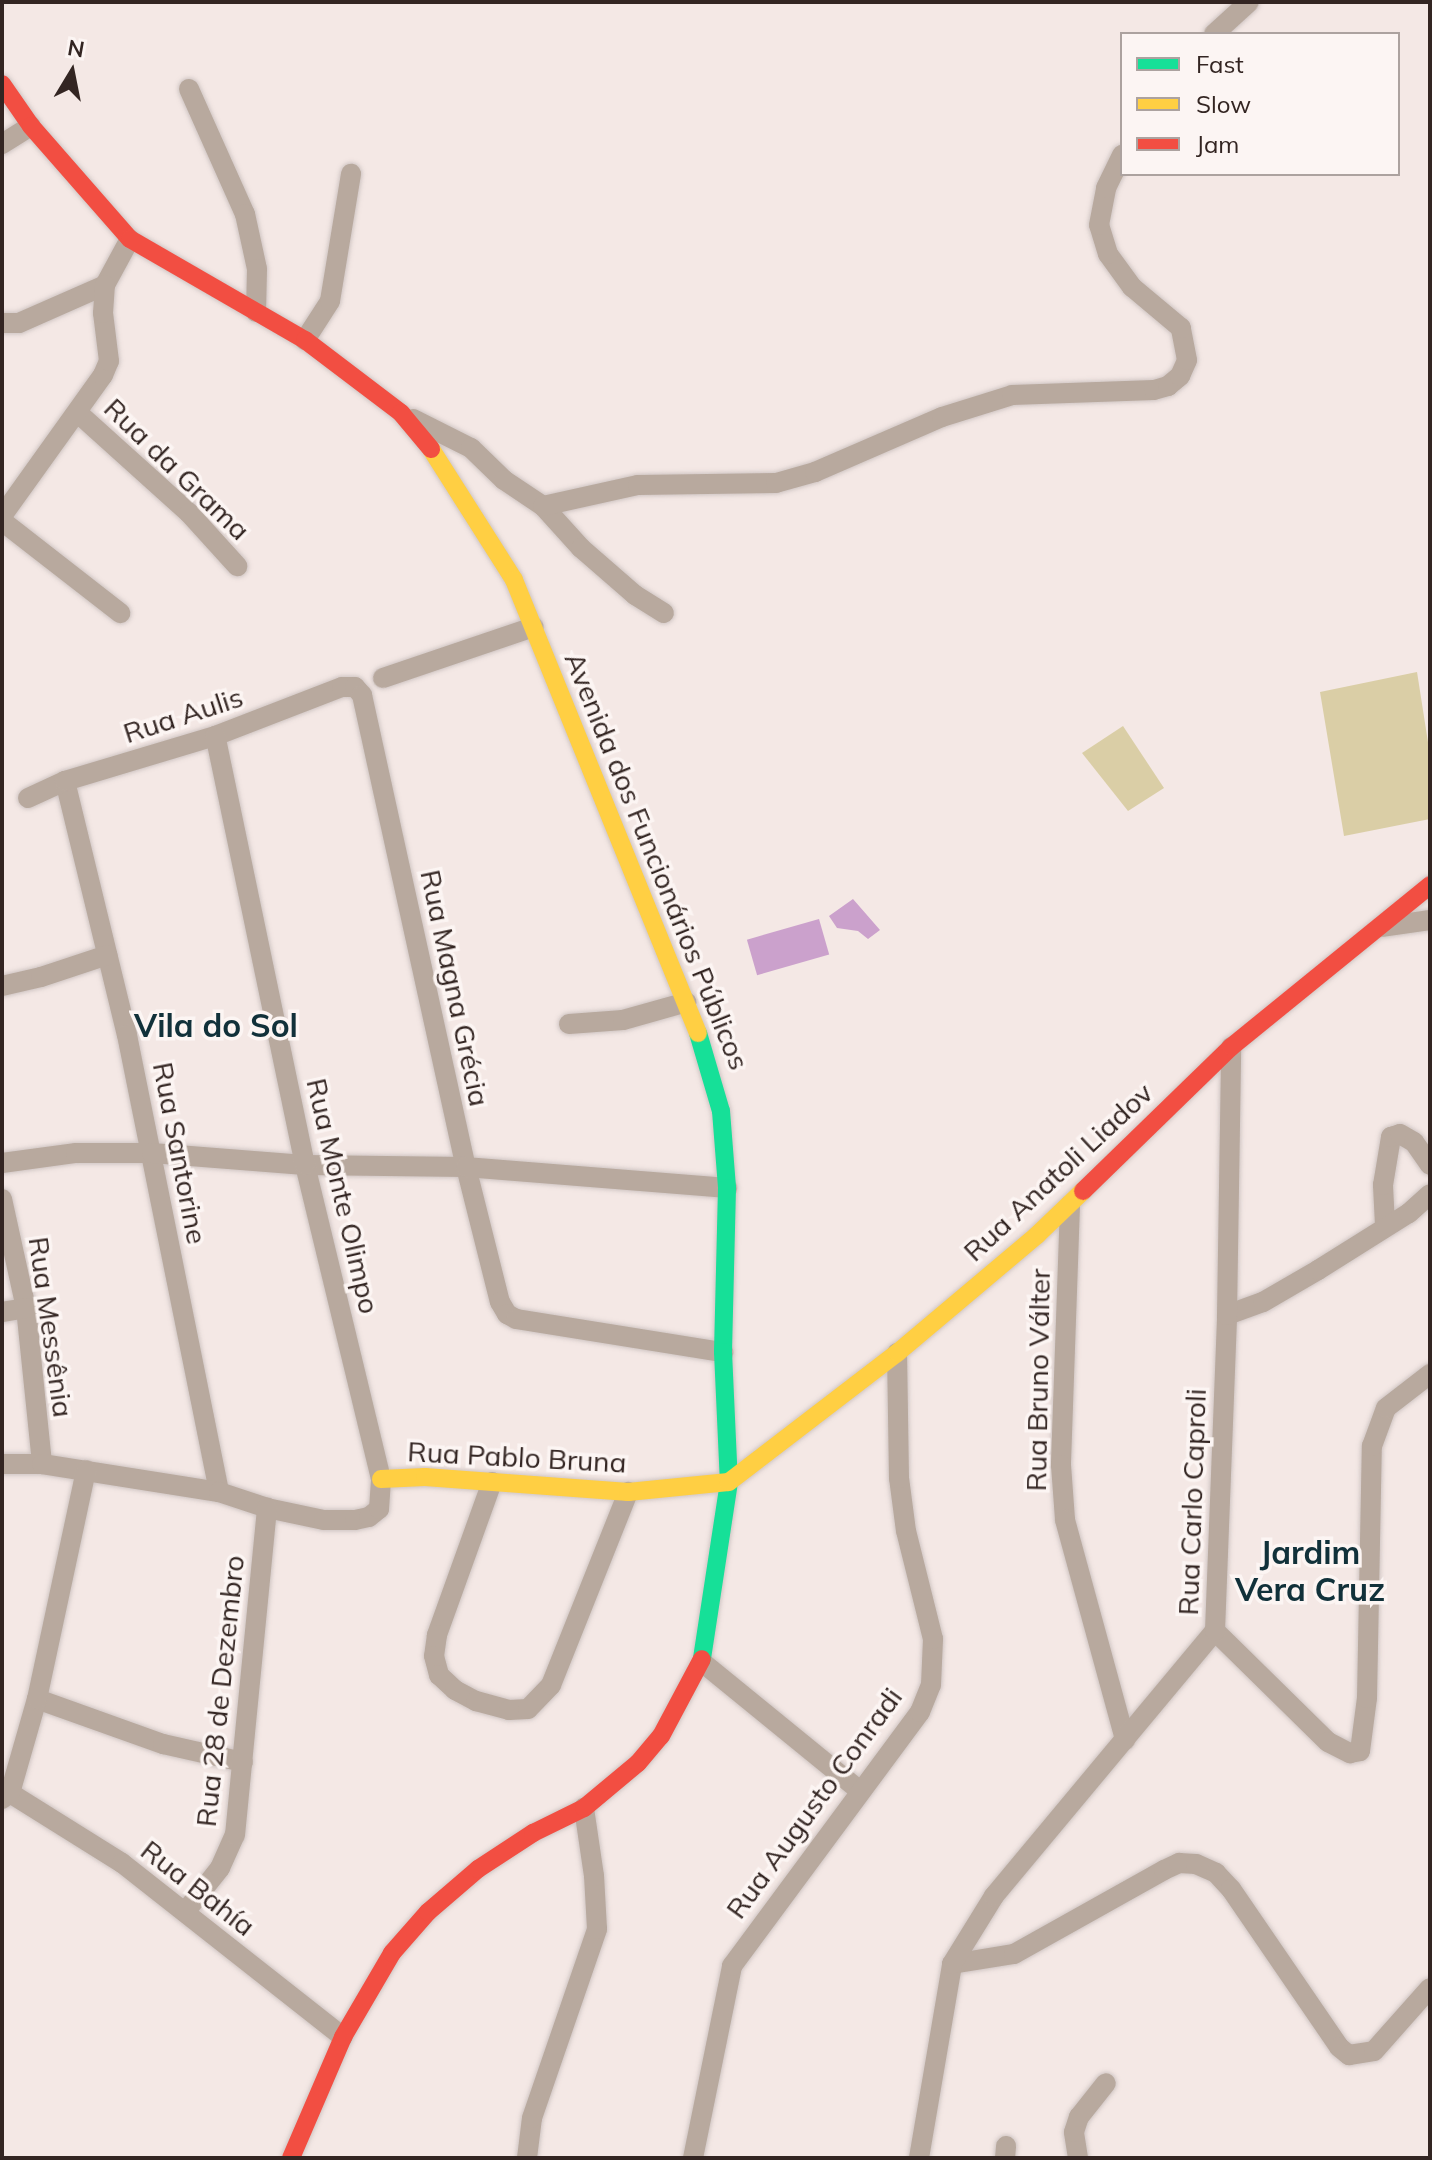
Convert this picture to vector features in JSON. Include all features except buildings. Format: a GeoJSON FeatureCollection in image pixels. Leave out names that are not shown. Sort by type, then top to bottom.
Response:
{"type":"FeatureCollection","features":[{"type":"Feature","properties":{"kind":"street"},"geometry":{"type":"LineString","coordinates":[[1216,32],[1249,2]]}},
{"type":"Feature","properties":{"kind":"street","name":"Avenida dos Funcionários Públicos"},"geometry":{"type":"LineString","coordinates":[[2,84],[31,126],[130,239],[305,340],[401,413],[440,459],[491,538],[534,627],[687,1002],[716,1084],[727,1188],[723,1352],[729,1482],[702,1662],[661,1736],[638,1763],[584,1808],[533,1833],[478,1869],[428,1912],[392,1953],[343,2037],[291,2158]]}},
{"type":"Feature","properties":{"kind":"street"},"geometry":{"type":"LineString","coordinates":[[189,89],[245,214],[257,269],[256,312]]}},
{"type":"Feature","properties":{"kind":"street"},"geometry":{"type":"LineString","coordinates":[[2,144],[31,126]]}},
{"type":"Feature","properties":{"kind":"street"},"geometry":{"type":"LineString","coordinates":[[543,506],[638,485],[776,483],[815,472],[942,417],[1012,395],[1154,390],[1168,386],[1180,376],[1187,360],[1181,328],[1132,287],[1108,254],[1099,225],[1106,188],[1120,159]]}},
{"type":"Feature","properties":{"kind":"street"},"geometry":{"type":"LineString","coordinates":[[305,340],[330,301],[351,174]]}},
{"type":"Feature","properties":{"kind":"street"},"geometry":{"type":"LineString","coordinates":[[120,613],[2,518],[78,413],[109,361],[103,313],[105,285],[130,239]]}},
{"type":"Feature","properties":{"kind":"street"},"geometry":{"type":"LineString","coordinates":[[2,338],[10,323],[105,285]]}},
{"type":"Feature","properties":{"kind":"street","name":"Rua da Grama"},"geometry":{"type":"LineString","coordinates":[[78,413],[189,513],[237,566]]}},
{"type":"Feature","properties":{"kind":"street"},"geometry":{"type":"LineString","coordinates":[[401,413],[471,448],[504,480],[543,506],[581,548],[635,595],[664,613]]}},
{"type":"Feature","properties":{"kind":"street"},"geometry":{"type":"LineString","coordinates":[[383,678],[534,627]]}},
{"type":"Feature","properties":{"kind":"street","name":"Rua Aulis"},"geometry":{"type":"LineString","coordinates":[[28,798],[65,781],[215,736],[342,687],[355,687]]}},
{"type":"Feature","properties":{"kind":"street","name":"Rua Magna Grécia"},"geometry":{"type":"LineString","coordinates":[[355,687],[362,695],[466,1167],[500,1302],[507,1314],[516,1319],[723,1352]]}},
{"type":"Feature","properties":{"kind":"street","name":"Rua Monte Olimpo"},"geometry":{"type":"LineString","coordinates":[[215,736],[305,1165],[381,1479]]}},
{"type":"Feature","properties":{"kind":"street","name":"Rua Santorine"},"geometry":{"type":"LineString","coordinates":[[65,781],[152,1153],[219,1492]]}},
{"type":"Feature","properties":{"kind":"street","name":"Rua Anatoli Liadov"},"geometry":{"type":"LineString","coordinates":[[729,1482],[897,1353],[1070,1205],[1231,1047],[1430,885]]}},
{"type":"Feature","properties":{"kind":"street"},"geometry":{"type":"LineString","coordinates":[[1382,927],[1430,920]]}},
{"type":"Feature","properties":{"kind":"street"},"geometry":{"type":"LineString","coordinates":[[2,986],[41,977],[107,955]]}},
{"type":"Feature","properties":{"kind":"street"},"geometry":{"type":"LineString","coordinates":[[569,1024],[623,1020],[687,1002]]}},
{"type":"Feature","properties":{"kind":"street","name":"Rua Carlo Caproli"},"geometry":{"type":"LineString","coordinates":[[952,1964],[994,1896],[1215,1631],[1227,1315],[1231,1047]]}},
{"type":"Feature","properties":{"kind":"street"},"geometry":{"type":"LineString","coordinates":[[1385,1225],[1383,1185],[1391,1137],[1400,1134],[1414,1142],[1430,1165]]}},
{"type":"Feature","properties":{"kind":"street"},"geometry":{"type":"LineString","coordinates":[[2,1163],[76,1153],[152,1153],[305,1165],[466,1167],[727,1188]]}},
{"type":"Feature","properties":{"kind":"street"},"geometry":{"type":"LineString","coordinates":[[1227,1315],[1272,1297],[1409,1213],[1430,1194]]}},
{"type":"Feature","properties":{"kind":"street","name":"Rua Messênia"},"geometry":{"type":"LineString","coordinates":[[2,1199],[26,1308],[42,1464]]}},
{"type":"Feature","properties":{"kind":"street","name":"Rua Bruno Válter"},"geometry":{"type":"LineString","coordinates":[[1070,1205],[1061,1465],[1065,1520],[1125,1740]]}},
{"type":"Feature","properties":{"kind":"street"},"geometry":{"type":"LineString","coordinates":[[2,1312],[26,1308]]}},
{"type":"Feature","properties":{"kind":"street","name":"Rua Augusto Conradi"},"geometry":{"type":"LineString","coordinates":[[693,2158],[727,1976],[739,1953],[920,1712],[934,1665],[933,1639],[906,1531],[899,1478],[897,1353]]}},
{"type":"Feature","properties":{"kind":"street"},"geometry":{"type":"LineString","coordinates":[[1215,1631],[1328,1742],[1350,1753],[1360,1751],[1367,1698],[1372,1446],[1386,1408],[1430,1374]]}},
{"type":"Feature","properties":{"kind":"street","name":"Rua Pablo Bruna"},"geometry":{"type":"LineString","coordinates":[[2,1464],[42,1464],[219,1492],[267,1508],[324,1520],[369,1517],[379,1509],[381,1479],[425,1477],[628,1492],[729,1482]]}},
{"type":"Feature","properties":{"kind":"street"},"geometry":{"type":"LineString","coordinates":[[6,1796],[37,1699],[86,1470]]}},
{"type":"Feature","properties":{"kind":"street"},"geometry":{"type":"LineString","coordinates":[[492,1482],[437,1635],[434,1656],[439,1675],[455,1690],[476,1701],[509,1710],[528,1709],[551,1685],[628,1492]]}},
{"type":"Feature","properties":{"kind":"street","name":"Rua 28 de Dezembro"},"geometry":{"type":"LineString","coordinates":[[185,1912],[231,1849],[239,1810],[267,1508]]}},
{"type":"Feature","properties":{"kind":"street"},"geometry":{"type":"LineString","coordinates":[[702,1662],[860,1791]]}},
{"type":"Feature","properties":{"kind":"street"},"geometry":{"type":"LineString","coordinates":[[37,1699],[163,1744],[243,1762]]}},
{"type":"Feature","properties":{"kind":"street","name":"Rua Bahía"},"geometry":{"type":"LineString","coordinates":[[6,1796],[122,1863],[343,2037]]}},
{"type":"Feature","properties":{"kind":"street"},"geometry":{"type":"LineString","coordinates":[[527,2158],[532,2118],[597,1929],[594,1876],[584,1808]]}},
{"type":"Feature","properties":{"kind":"street"},"geometry":{"type":"LineString","coordinates":[[919,2158],[952,1964],[1014,1954],[1179,1863],[1196,1864],[1216,1873],[1231,1889],[1339,2047],[1349,2055],[1374,2051],[1430,1988]]}},
{"type":"Feature","properties":{"kind":"street"},"geometry":{"type":"LineString","coordinates":[[1078,2158],[1074,2132],[1079,2117],[1106,2083]]}},
{"type":"Feature","properties":{"kind":"shaded area"},"geometry":{"type":"Polygon","coordinates":[[[1417,672],[1430,755],[1430,819],[1344,836],[1320,692],[1417,672]]]}},
{"type":"Feature","properties":{"kind":"shaded area"},"geometry":{"type":"Polygon","coordinates":[[[1123,726],[1164,788],[1128,811],[1082,753],[1123,726]]]}},
{"type":"Feature","properties":{"kind":"shaded area"},"geometry":{"type":"Polygon","coordinates":[[[853,899],[880,930],[868,939],[858,931],[837,928],[829,916],[853,899]]]}},
{"type":"Feature","properties":{"kind":"shaded area"},"geometry":{"type":"Polygon","coordinates":[[[819,919],[829,955],[757,975],[747,940],[819,919]]]}},
{"type":"Feature","properties":{"kind":"traffic: fast"},"geometry":{"type":"LineString","coordinates":[[698,1033],[721,1111],[727,1188],[723,1352],[729,1482],[702,1659]]}},
{"type":"Feature","properties":{"kind":"traffic: slow"},"geometry":{"type":"LineString","coordinates":[[431,449],[514,580],[698,1033]]}},
{"type":"Feature","properties":{"kind":"traffic: slow"},"geometry":{"type":"LineString","coordinates":[[729,1482],[897,1353],[1037,1235],[1083,1191]]}},
{"type":"Feature","properties":{"kind":"traffic: slow"},"geometry":{"type":"LineString","coordinates":[[381,1479],[425,1477],[628,1492],[729,1482]]}},
{"type":"Feature","properties":{"kind":"traffic: jam"},"geometry":{"type":"LineString","coordinates":[[2,84],[31,126],[130,239],[305,340],[401,413],[431,449]]}},
{"type":"Feature","properties":{"kind":"traffic: jam"},"geometry":{"type":"LineString","coordinates":[[1083,1191],[1231,1047],[1430,885]]}},
{"type":"Feature","properties":{"kind":"traffic: jam"},"geometry":{"type":"LineString","coordinates":[[291,2158],[343,2037],[392,1953],[428,1912],[478,1869],[533,1833],[584,1808],[638,1763],[661,1736],[702,1659]]}},
{"type":"Feature","properties":{"kind":"district","name":"Vila do Sol"},"geometry":{"type":"Point","coordinates":[216,1025]}},
{"type":"Feature","properties":{"kind":"district","name":"Jardim Vera Cruz"},"geometry":{"type":"Point","coordinates":[1310,1572]}}]}
